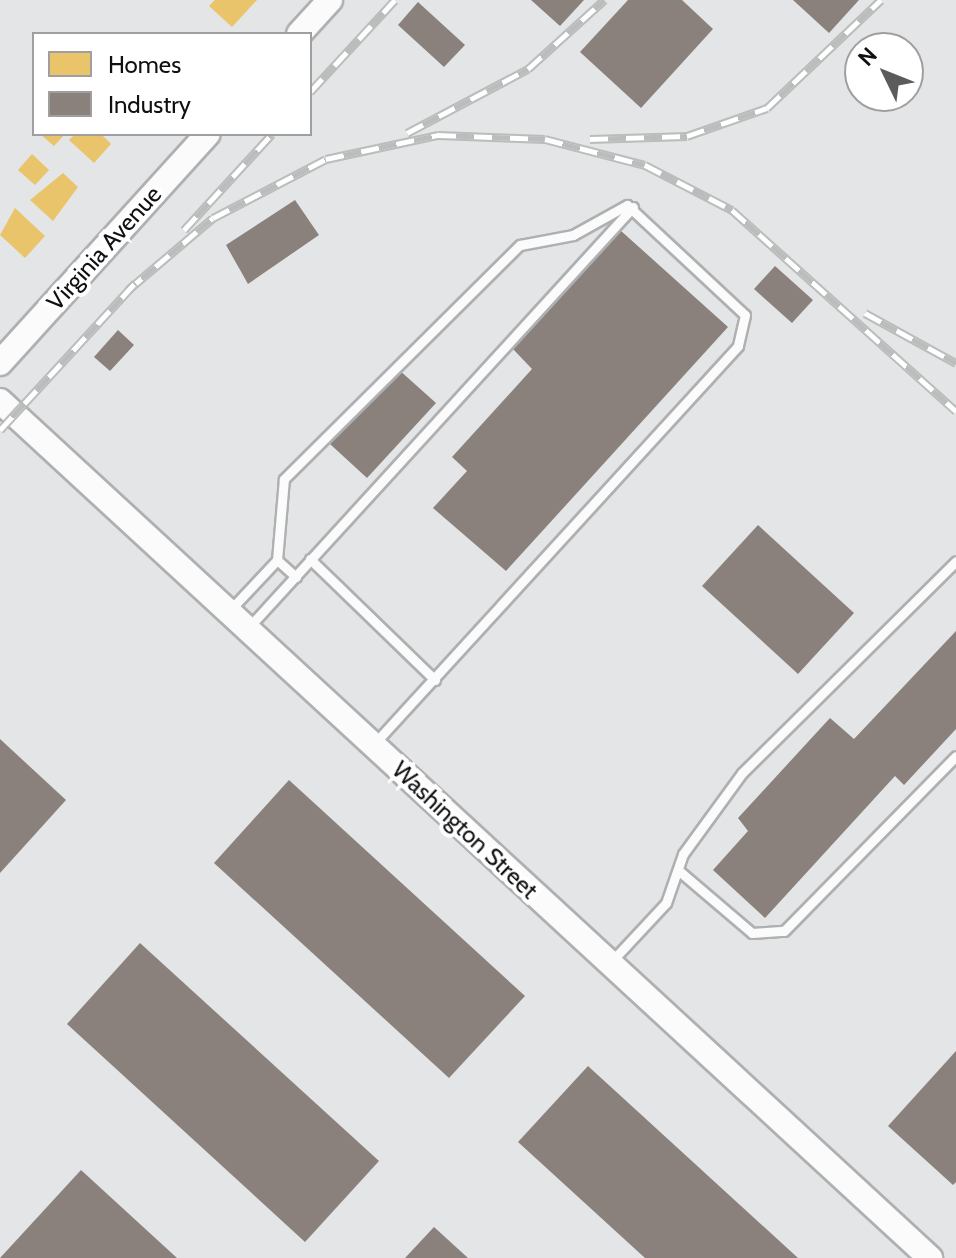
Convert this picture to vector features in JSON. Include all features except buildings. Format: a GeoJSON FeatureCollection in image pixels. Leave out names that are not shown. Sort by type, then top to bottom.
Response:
{"type":"FeatureCollection","features":[{"type":"Feature","properties":{"kind":"street"},"geometry":{"type":"LineString","coordinates":[[301,32],[330,0]]}},
{"type":"Feature","properties":{"kind":"street","name":"Virginia Avenue"},"geometry":{"type":"LineString","coordinates":[[0,363],[206,136]]}},
{"type":"Feature","properties":{"kind":"street","name":"Washington Street"},"geometry":{"type":"LineString","coordinates":[[0,401],[930,1258]]}},
{"type":"Feature","properties":{"kind":"lane"},"geometry":{"type":"LineString","coordinates":[[228,612],[277,560],[284,479],[509,251],[573,235],[620,206],[633,207],[745,315],[738,346],[373,745]]}},
{"type":"Feature","properties":{"kind":"lane"},"geometry":{"type":"LineString","coordinates":[[247,629],[633,207]]}},
{"type":"Feature","properties":{"kind":"lane"},"geometry":{"type":"LineString","coordinates":[[310,559],[435,680]]}},
{"type":"Feature","properties":{"kind":"lane"},"geometry":{"type":"LineString","coordinates":[[277,560],[296,577]]}},
{"type":"Feature","properties":{"kind":"lane"},"geometry":{"type":"LineString","coordinates":[[610,963],[666,903],[678,870],[742,773],[956,561]]}},
{"type":"Feature","properties":{"kind":"lane"},"geometry":{"type":"LineString","coordinates":[[678,870],[752,933],[784,931],[956,756]]}},
{"type":"Feature","properties":{"kind":"railway"},"geometry":{"type":"LineString","coordinates":[[312,90],[395,0]]}},
{"type":"Feature","properties":{"kind":"railway"},"geometry":{"type":"LineString","coordinates":[[407,133],[528,69],[604,0]]}},
{"type":"Feature","properties":{"kind":"railway"},"geometry":{"type":"LineString","coordinates":[[590,139],[687,136],[767,108],[881,0]]}},
{"type":"Feature","properties":{"kind":"railway"},"geometry":{"type":"LineString","coordinates":[[128,290],[213,218],[326,159],[438,135],[545,139],[645,165],[732,210],[956,411]]}},
{"type":"Feature","properties":{"kind":"railway"},"geometry":{"type":"LineString","coordinates":[[184,230],[270,136]]}},
{"type":"Feature","properties":{"kind":"railway"},"geometry":{"type":"LineString","coordinates":[[0,430],[135,283]]}},
{"type":"Feature","properties":{"kind":"railway"},"geometry":{"type":"LineString","coordinates":[[865,313],[956,363]]}}]}
